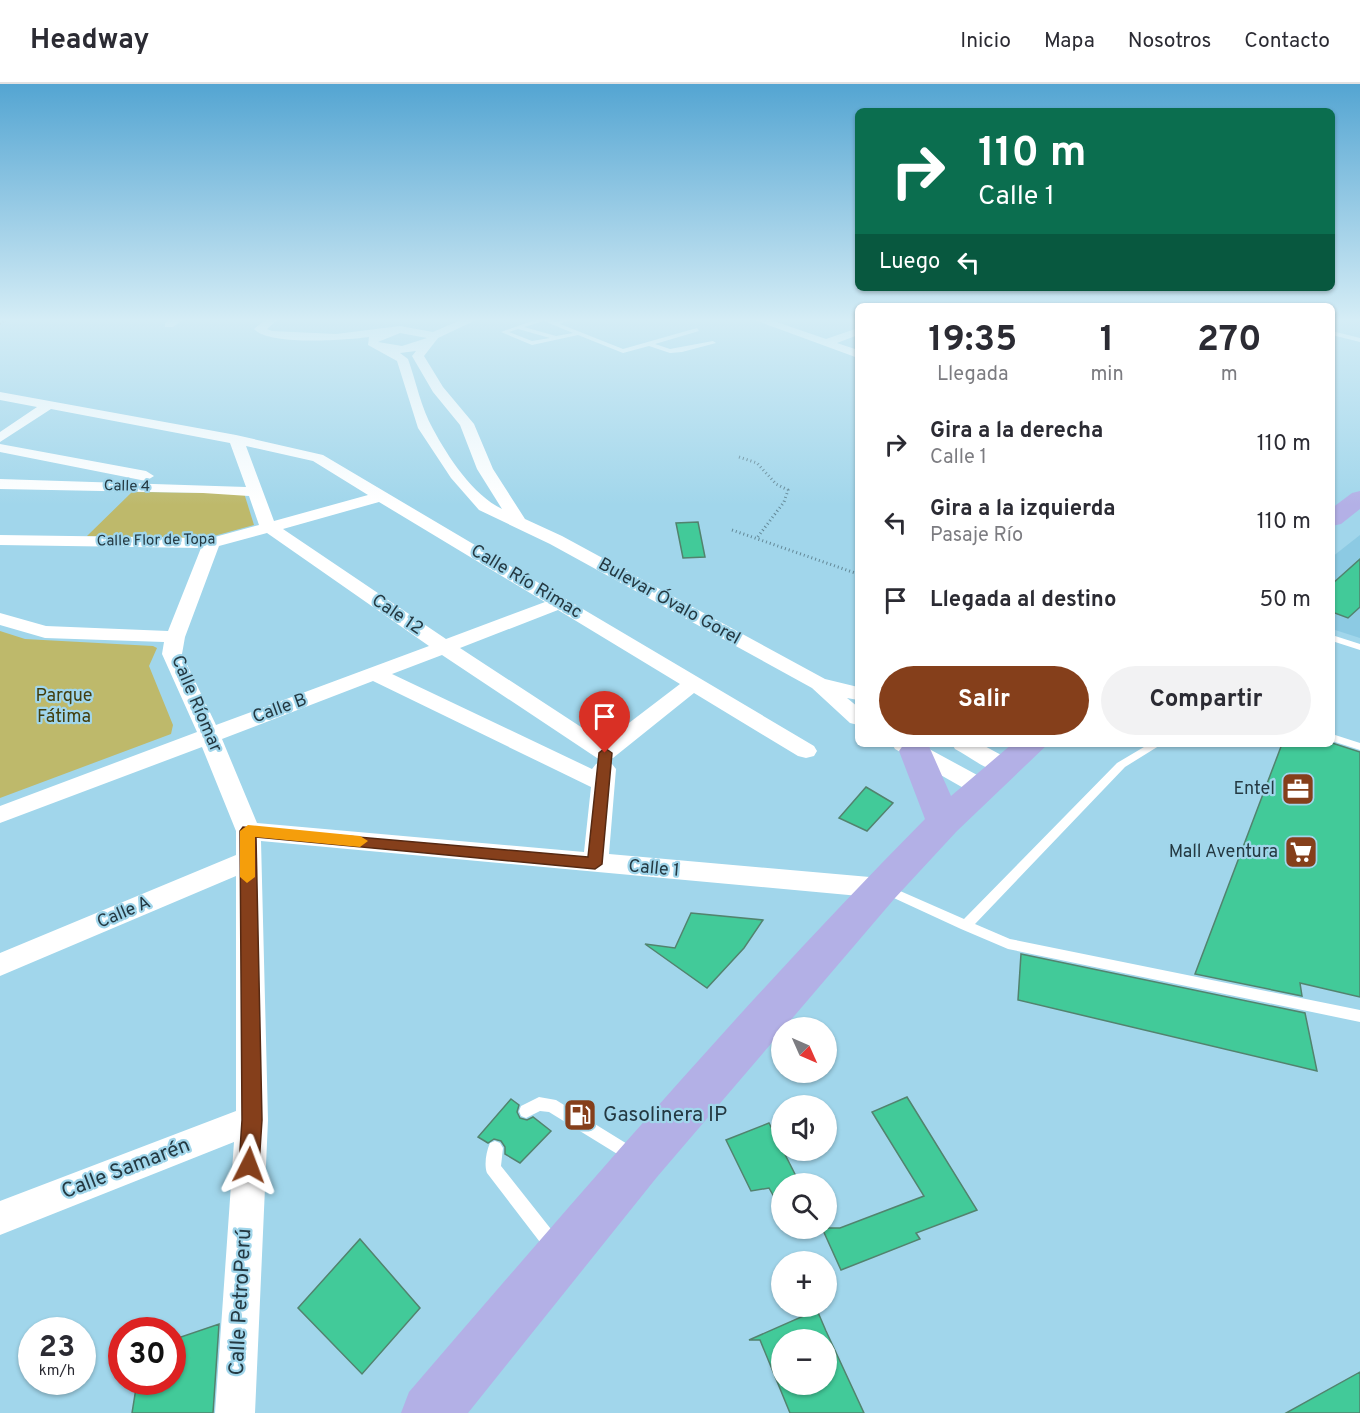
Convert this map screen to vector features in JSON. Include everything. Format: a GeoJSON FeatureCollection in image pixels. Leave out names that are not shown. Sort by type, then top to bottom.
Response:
{"type":"FeatureCollection","features":[{"type":"Feature","properties":{"kind":"main road"},"geometry":{"type":"LineString","coordinates":[[1335,517],[1360,498]]}},
{"type":"Feature","properties":{"kind":"main road"},"geometry":{"type":"LineString","coordinates":[[430,1413],[640,1160],[881,888],[944,822],[1029,747]]}},
{"type":"Feature","properties":{"kind":"main road"},"geometry":{"type":"LineString","coordinates":[[909,748],[944,822]]}},
{"type":"Feature","properties":{"kind":"street","name":"Bulevar Óvalo Gorel"},"geometry":{"type":"LineString","coordinates":[[417,381],[444,422],[485,469],[519,523]]}},
{"type":"Feature","properties":{"kind":"street","name":"Bulevar Óvalo Gorel"},"geometry":{"type":"LineString","coordinates":[[433,381],[438,389],[456,475],[485,507],[556,540],[818,683],[855,715]]}},
{"type":"Feature","properties":{"kind":"street","name":"Calle Río Rimac"},"geometry":{"type":"LineString","coordinates":[[0,396],[236,440],[318,458],[806,751]]}},
{"type":"Feature","properties":{"kind":"street"},"geometry":{"type":"LineString","coordinates":[[0,438],[48,405]]}},
{"type":"Feature","properties":{"kind":"street"},"geometry":{"type":"LineString","coordinates":[[236,440],[268,526]]}},
{"type":"Feature","properties":{"kind":"street"},"geometry":{"type":"LineString","coordinates":[[0,448],[203,488]]}},
{"type":"Feature","properties":{"kind":"street","name":"Calle 4"},"geometry":{"type":"LineString","coordinates":[[0,484],[203,488],[255,492]]}},
{"type":"Feature","properties":{"kind":"street","name":"Calle Flor de Topa"},"geometry":{"type":"LineString","coordinates":[[0,540],[212,543],[378,496]]}},
{"type":"Feature","properties":{"kind":"street","name":"Cale 12"},"geometry":{"type":"LineString","coordinates":[[268,526],[444,647],[605,753]]}},
{"type":"Feature","properties":{"kind":"street","name":"Calle Ríomar"},"geometry":{"type":"LineString","coordinates":[[212,543],[175,637],[172,654],[209,735],[248,846]]}},
{"type":"Feature","properties":{"kind":"street","name":"Calle B"},"geometry":{"type":"LineString","coordinates":[[0,815],[560,603]]}},
{"type":"Feature","properties":{"kind":"street"},"geometry":{"type":"LineString","coordinates":[[0,619],[45,632],[175,637]]}},
{"type":"Feature","properties":{"kind":"street"},"geometry":{"type":"LineString","coordinates":[[375,674],[602,783]]}},
{"type":"Feature","properties":{"kind":"street","name":"Bulevar Óvalo Gorel"},"geometry":{"type":"LineString","coordinates":[[818,683],[855,693]]}},
{"type":"Feature","properties":{"kind":"street"},"geometry":{"type":"LineString","coordinates":[[595,864],[605,753],[693,684]]}},
{"type":"Feature","properties":{"kind":"street"},"geometry":{"type":"LineString","coordinates":[[966,747],[994,777]]}},
{"type":"Feature","properties":{"kind":"street"},"geometry":{"type":"LineString","coordinates":[[909,748],[994,777]]}},
{"type":"Feature","properties":{"kind":"street","name":"Calle 1"},"geometry":{"type":"LineString","coordinates":[[248,846],[595,864],[881,888]]}},
{"type":"Feature","properties":{"kind":"street","name":"Calle A"},"geometry":{"type":"LineString","coordinates":[[0,965],[248,846]]}},
{"type":"Feature","properties":{"kind":"street","name":"Calle PetroPerú"},"geometry":{"type":"LineString","coordinates":[[235,1413],[252,1120],[248,846]]}},
{"type":"Feature","properties":{"kind":"street","name":"Calle Samarén"},"geometry":{"type":"LineString","coordinates":[[0,1218],[252,1120]]}},
{"type":"Feature","properties":{"kind":"lane"},"geometry":{"type":"LineString","coordinates":[[1335,639],[1360,647]]}},
{"type":"Feature","properties":{"kind":"lane"},"geometry":{"type":"LineString","coordinates":[[1335,738],[1360,747]]}},
{"type":"Feature","properties":{"kind":"lane"},"geometry":{"type":"LineString","coordinates":[[965,926],[1121,765],[1152,747]]}},
{"type":"Feature","properties":{"kind":"lane"},"geometry":{"type":"LineString","coordinates":[[881,888],[940,912],[965,926],[1008,944],[1360,1016]]}},
{"type":"Feature","properties":{"kind":"lane"},"geometry":{"type":"LineString","coordinates":[[525,1111],[539,1104],[551,1105],[640,1160]]}},
{"type":"Feature","properties":{"kind":"lane"},"geometry":{"type":"LineString","coordinates":[[495,1148],[494,1168],[500,1178],[561,1254]]}},
{"type":"Feature","properties":{"kind":"path"},"geometry":{"type":"LineString","coordinates":[[739,457],[758,463],[776,484],[788,490],[784,502],[757,538]]}},
{"type":"Feature","properties":{"kind":"path"},"geometry":{"type":"LineString","coordinates":[[732,530],[855,573]]}},
{"type":"Feature","properties":{"kind":"shaded area"},"geometry":{"type":"Polygon","coordinates":[[[1360,535],[1360,638],[1335,630],[1335,555],[1360,535]]]}},
{"type":"Feature","properties":{"kind":"green space"},"geometry":{"type":"Polygon","coordinates":[[[132,492],[244,493],[254,525],[203,539],[87,536],[132,492]]]}},
{"type":"Feature","properties":{"kind":"green space","name":"Parque Fátima"},"geometry":{"type":"Polygon","coordinates":[[[0,631],[25,639],[157,648],[149,666],[173,725],[171,734],[0,798],[0,631]]]}},
{"type":"Feature","properties":{"kind":"building"},"geometry":{"type":"Polygon","coordinates":[[[698,522],[705,557],[683,558],[676,523],[698,522]]]}},
{"type":"Feature","properties":{"kind":"building"},"geometry":{"type":"Polygon","coordinates":[[[1360,559],[1360,607],[1348,618],[1335,613],[1335,581],[1360,559]]]}},
{"type":"Feature","properties":{"kind":"building","name":"Mall Aventura"},"geometry":{"type":"Polygon","coordinates":[[[1335,744],[1360,752],[1360,997],[1300,983],[1302,996],[1195,974],[1281,747],[1335,747],[1335,744]]]}},
{"type":"Feature","properties":{"kind":"building"},"geometry":{"type":"Polygon","coordinates":[[[866,787],[893,803],[867,831],[839,818],[866,787]]]}},
{"type":"Feature","properties":{"kind":"building"},"geometry":{"type":"Polygon","coordinates":[[[691,913],[763,920],[744,948],[707,988],[645,944],[675,948],[691,913]]]}},
{"type":"Feature","properties":{"kind":"building"},"geometry":{"type":"Polygon","coordinates":[[[1021,954],[1305,1013],[1317,1071],[1018,1000],[1021,954]]]}},
{"type":"Feature","properties":{"kind":"building"},"geometry":{"type":"Polygon","coordinates":[[[907,1097],[977,1210],[916,1233],[920,1239],[841,1270],[837,1261],[837,1251],[832,1251],[827,1239],[837,1239],[837,1228],[924,1196],[872,1112],[907,1097]]]}},
{"type":"Feature","properties":{"kind":"building"},"geometry":{"type":"Polygon","coordinates":[[[511,1099],[519,1105],[517,1112],[520,1118],[527,1120],[533,1117],[551,1131],[520,1163],[505,1154],[505,1147],[501,1141],[494,1139],[488,1143],[478,1137],[511,1099]]]}},
{"type":"Feature","properties":{"kind":"building"},"geometry":{"type":"Polygon","coordinates":[[[769,1123],[771,1161],[788,1161],[794,1173],[771,1173],[771,1192],[769,1188],[751,1191],[726,1140],[769,1123]]]}},
{"type":"Feature","properties":{"kind":"building"},"geometry":{"type":"Polygon","coordinates":[[[360,1239],[420,1308],[362,1374],[298,1308],[360,1239]]]}},
{"type":"Feature","properties":{"kind":"building"},"geometry":{"type":"Polygon","coordinates":[[[801,1317],[820,1317],[825,1329],[774,1329],[801,1317]]]}},
{"type":"Feature","properties":{"kind":"building"},"geometry":{"type":"Polygon","coordinates":[[[219,1324],[213,1413],[132,1413],[135,1395],[186,1395],[186,1335],[219,1324]]]}},
{"type":"Feature","properties":{"kind":"building"},"geometry":{"type":"Polygon","coordinates":[[[771,1330],[771,1367],[760,1340],[749,1340],[771,1330]]]}},
{"type":"Feature","properties":{"kind":"building"},"geometry":{"type":"Polygon","coordinates":[[[837,1355],[864,1413],[790,1413],[783,1395],[837,1395],[837,1355]]]}},
{"type":"Feature","properties":{"kind":"building"},"geometry":{"type":"Polygon","coordinates":[[[1360,1372],[1360,1413],[1286,1413],[1360,1372]]]}},
{"type":"Feature","properties":{"kind":"slow traffic"},"geometry":{"type":"LineString","coordinates":[[247,877],[248,831],[360,841]]}},
{"type":"Feature","properties":{"kind":"place","name":"Entel"},"geometry":{"type":"Point","coordinates":[1298,789]}},
{"type":"Feature","properties":{"kind":"place","name":"Mall Aventura"},"geometry":{"type":"Point","coordinates":[1301,852]}},
{"type":"Feature","properties":{"kind":"place","name":"Gasolinera IP"},"geometry":{"type":"Point","coordinates":[580,1115]}},
{"type":"Feature","properties":{"kind":"route"},"geometry":{"type":"LineString","coordinates":[[249,1165],[252,1120],[248,831],[595,864],[605,753]]}}]}
